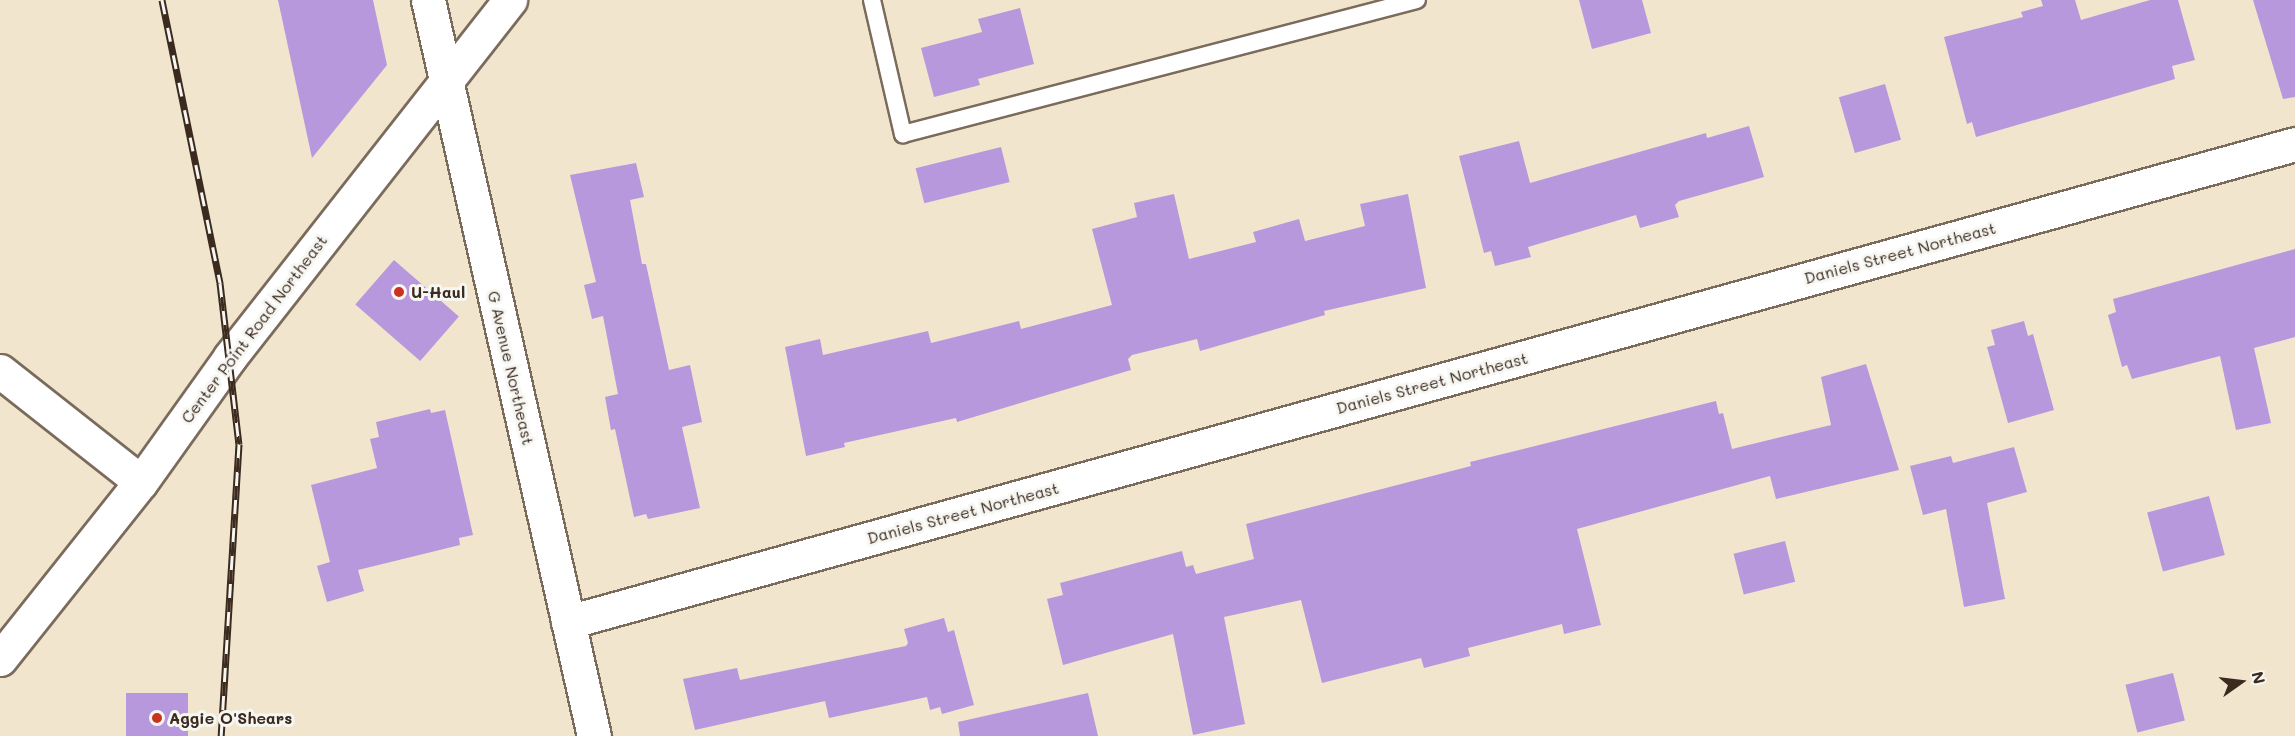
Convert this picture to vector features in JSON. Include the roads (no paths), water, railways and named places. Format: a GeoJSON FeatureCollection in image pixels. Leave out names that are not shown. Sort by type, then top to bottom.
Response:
{"type":"FeatureCollection","features":[{"type":"Feature","properties":{"kind":"street","name":"G Avenue Northeast"},"geometry":{"type":"LineString","coordinates":[[428,0],[594,736]]}},
{"type":"Feature","properties":{"kind":"street","name":"Center Point Road Northeast"},"geometry":{"type":"LineString","coordinates":[[0,659],[141,482],[230,357],[510,0]]}},
{"type":"Feature","properties":{"kind":"street","name":"Daniels Street Northeast"},"geometry":{"type":"LineString","coordinates":[[568,622],[2295,144]]}},
{"type":"Feature","properties":{"kind":"street"},"geometry":{"type":"LineString","coordinates":[[0,370],[141,482]]}},
{"type":"Feature","properties":{"kind":"lane"},"geometry":{"type":"LineString","coordinates":[[872,0],[903,134],[1417,0]]}},
{"type":"Feature","properties":{"kind":"railway"},"geometry":{"type":"LineString","coordinates":[[162,0],[220,283],[239,444],[221,736]]}},
{"type":"Feature","properties":{"kind":"place","name":"U-Haul"},"geometry":{"type":"Point","coordinates":[399,292]}},
{"type":"Feature","properties":{"kind":"place","name":"Aggie O'Shears"},"geometry":{"type":"Point","coordinates":[157,718]}}]}
